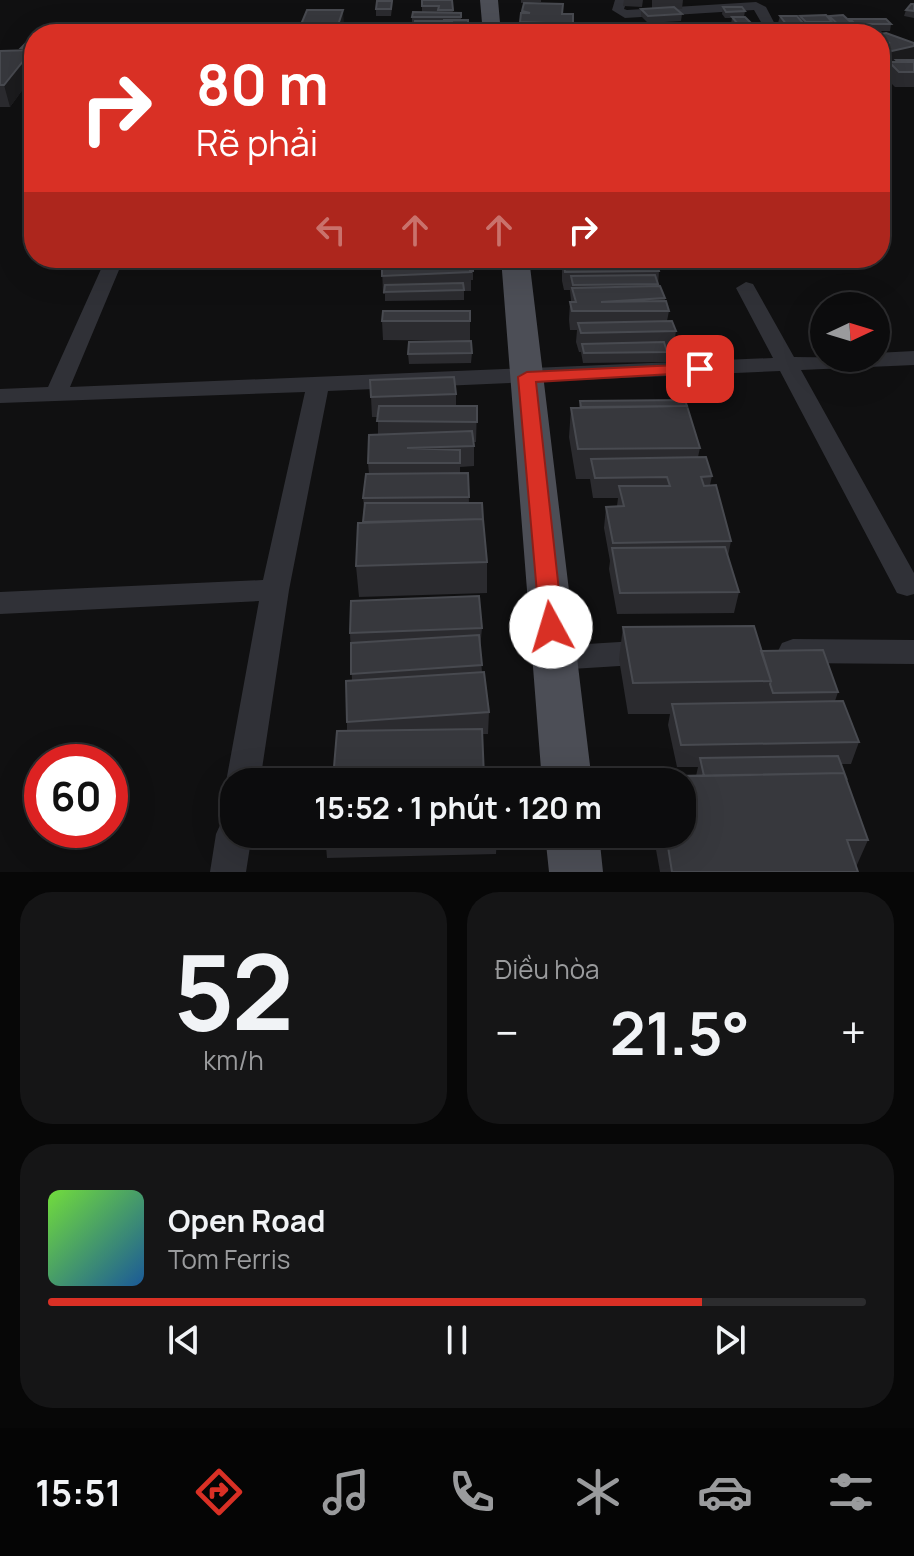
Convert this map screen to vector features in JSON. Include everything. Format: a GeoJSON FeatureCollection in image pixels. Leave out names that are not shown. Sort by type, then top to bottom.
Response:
{"type":"FeatureCollection","features":[{"type":"Feature","properties":{"kind":"main road"},"geometry":{"type":"LineString","coordinates":[[489,0],[491,24]]}},
{"type":"Feature","properties":{"kind":"main road"},"geometry":{"type":"LineString","coordinates":[[516,268],[566,768]]}},
{"type":"Feature","properties":{"kind":"main road"},"geometry":{"type":"LineString","coordinates":[[573,848],[576,872]]}},
{"type":"Feature","properties":{"kind":"street"},"geometry":{"type":"LineString","coordinates":[[621,0],[618,10],[625,14],[756,6],[762,10],[769,24]]}},
{"type":"Feature","properties":{"kind":"street"},"geometry":{"type":"LineString","coordinates":[[56,394],[111,268]]}},
{"type":"Feature","properties":{"kind":"street"},"geometry":{"type":"LineString","coordinates":[[746,288],[907,586]]}},
{"type":"Feature","properties":{"kind":"street"},"geometry":{"type":"LineString","coordinates":[[0,396],[527,377],[914,358]]}},
{"type":"Feature","properties":{"kind":"street"},"geometry":{"type":"LineString","coordinates":[[245,768],[275,590],[318,385]]}},
{"type":"Feature","properties":{"kind":"street"},"geometry":{"type":"LineString","coordinates":[[0,603],[275,590]]}},
{"type":"Feature","properties":{"kind":"street"},"geometry":{"type":"LineString","coordinates":[[555,658],[676,650]]}},
{"type":"Feature","properties":{"kind":"street"},"geometry":{"type":"LineString","coordinates":[[771,651],[914,652]]}},
{"type":"Feature","properties":{"kind":"street"},"geometry":{"type":"LineString","coordinates":[[228,872],[232,848]]}},
{"type":"Feature","properties":{"kind":"building"},"geometry":{"type":"Polygon","coordinates":[[[422,0],[452,0],[453,10],[422,6],[422,0]]]}},
{"type":"Feature","properties":{"kind":"building"},"geometry":{"type":"Polygon","coordinates":[[[377,1],[392,1],[391,9],[376,9],[377,1]]]}},
{"type":"Feature","properties":{"kind":"building"},"geometry":{"type":"Polygon","coordinates":[[[524,3],[563,4],[562,14],[573,14],[573,24],[520,22],[521,13],[530,13],[522,11],[524,3]]]}},
{"type":"Feature","properties":{"kind":"building"},"geometry":{"type":"Polygon","coordinates":[[[674,7],[682,14],[648,16],[641,9],[674,7]]]}},
{"type":"Feature","properties":{"kind":"building"},"geometry":{"type":"Polygon","coordinates":[[[723,7],[742,7],[745,11],[726,12],[723,7]]]}},
{"type":"Feature","properties":{"kind":"building"},"geometry":{"type":"Polygon","coordinates":[[[307,10],[343,10],[338,24],[301,24],[307,10]]]}},
{"type":"Feature","properties":{"kind":"building"},"geometry":{"type":"Polygon","coordinates":[[[413,12],[461,13],[461,17],[412,17],[413,12]]]}},
{"type":"Feature","properties":{"kind":"building"},"geometry":{"type":"Polygon","coordinates":[[[826,15],[832,22],[806,22],[800,16],[826,15]]]}},
{"type":"Feature","properties":{"kind":"building"},"geometry":{"type":"Polygon","coordinates":[[[843,15],[853,24],[838,24],[829,16],[843,15]]]}},
{"type":"Feature","properties":{"kind":"building"},"geometry":{"type":"Polygon","coordinates":[[[780,16],[797,16],[804,24],[786,24],[780,16]]]}},
{"type":"Feature","properties":{"kind":"building"},"geometry":{"type":"Polygon","coordinates":[[[732,17],[745,17],[752,24],[738,24],[732,17]]]}},
{"type":"Feature","properties":{"kind":"building"},"geometry":{"type":"Polygon","coordinates":[[[850,19],[886,19],[891,24],[855,24],[850,19]]]}},
{"type":"Feature","properties":{"kind":"building"},"geometry":{"type":"Polygon","coordinates":[[[443,20],[468,20],[468,24],[452,24],[452,21],[443,20]]]}},
{"type":"Feature","properties":{"kind":"building"},"geometry":{"type":"Polygon","coordinates":[[[415,21],[452,21],[452,24],[415,24],[415,21]]]}},
{"type":"Feature","properties":{"kind":"building"},"geometry":{"type":"Polygon","coordinates":[[[890,34],[914,43],[914,46],[892,51],[890,34]]]}},
{"type":"Feature","properties":{"kind":"building"},"geometry":{"type":"Polygon","coordinates":[[[24,50],[24,60],[4,85],[0,85],[0,51],[24,50]]]}},
{"type":"Feature","properties":{"kind":"building"},"geometry":{"type":"Polygon","coordinates":[[[890,62],[914,62],[914,72],[899,72],[890,62]]]}},
{"type":"Feature","properties":{"kind":"building"},"geometry":{"type":"Polygon","coordinates":[[[382,268],[470,268],[471,272],[382,276],[382,268]]]}},
{"type":"Feature","properties":{"kind":"building"},"geometry":{"type":"Polygon","coordinates":[[[565,268],[658,268],[659,271],[565,272],[565,268]]]}},
{"type":"Feature","properties":{"kind":"building"},"geometry":{"type":"Polygon","coordinates":[[[655,275],[658,284],[573,285],[571,276],[655,275]]]}},
{"type":"Feature","properties":{"kind":"building"},"geometry":{"type":"Polygon","coordinates":[[[463,283],[464,290],[384,292],[385,285],[463,283]]]}},
{"type":"Feature","properties":{"kind":"building"},"geometry":{"type":"Polygon","coordinates":[[[660,286],[665,298],[601,302],[666,301],[669,311],[572,311],[570,302],[576,302],[572,288],[660,286]]]}},
{"type":"Feature","properties":{"kind":"building"},"geometry":{"type":"Polygon","coordinates":[[[383,311],[470,311],[470,321],[382,321],[383,311]]]}},
{"type":"Feature","properties":{"kind":"building"},"geometry":{"type":"Polygon","coordinates":[[[672,321],[676,331],[581,333],[578,323],[672,321]]]}},
{"type":"Feature","properties":{"kind":"building"},"geometry":{"type":"Polygon","coordinates":[[[471,341],[472,353],[408,354],[409,342],[471,341]]]}},
{"type":"Feature","properties":{"kind":"building"},"geometry":{"type":"Polygon","coordinates":[[[664,342],[667,352],[584,353],[582,344],[664,342]]]}},
{"type":"Feature","properties":{"kind":"building"},"geometry":{"type":"Polygon","coordinates":[[[454,377],[456,394],[371,397],[370,380],[454,377]]]}},
{"type":"Feature","properties":{"kind":"building"},"geometry":{"type":"Polygon","coordinates":[[[685,400],[687,406],[581,407],[580,401],[685,400]]]}},
{"type":"Feature","properties":{"kind":"building"},"geometry":{"type":"Polygon","coordinates":[[[379,406],[477,406],[477,422],[377,421],[379,406]]]}},
{"type":"Feature","properties":{"kind":"building"},"geometry":{"type":"Polygon","coordinates":[[[687,406],[700,448],[578,449],[571,408],[687,406]]]}},
{"type":"Feature","properties":{"kind":"building"},"geometry":{"type":"Polygon","coordinates":[[[472,431],[474,446],[407,448],[460,450],[460,463],[368,463],[369,435],[472,431]]]}},
{"type":"Feature","properties":{"kind":"building"},"geometry":{"type":"Polygon","coordinates":[[[706,457],[712,476],[701,477],[704,486],[716,485],[731,541],[613,543],[606,507],[624,506],[619,486],[670,486],[667,477],[595,478],[591,459],[706,457]]]}},
{"type":"Feature","properties":{"kind":"building"},"geometry":{"type":"Polygon","coordinates":[[[468,473],[469,497],[363,498],[366,474],[468,473]]]}},
{"type":"Feature","properties":{"kind":"building"},"geometry":{"type":"Polygon","coordinates":[[[365,503],[482,503],[483,519],[363,522],[365,503]]]}},
{"type":"Feature","properties":{"kind":"building"},"geometry":{"type":"Polygon","coordinates":[[[483,519],[487,562],[356,566],[358,523],[483,519]]]}},
{"type":"Feature","properties":{"kind":"building"},"geometry":{"type":"Polygon","coordinates":[[[725,547],[739,592],[620,593],[612,548],[725,547]]]}},
{"type":"Feature","properties":{"kind":"building"},"geometry":{"type":"Polygon","coordinates":[[[479,596],[482,628],[350,633],[351,601],[479,596]]]}},
{"type":"Feature","properties":{"kind":"building"},"geometry":{"type":"Polygon","coordinates":[[[754,626],[771,681],[633,683],[623,627],[754,626]]]}},
{"type":"Feature","properties":{"kind":"building"},"geometry":{"type":"Polygon","coordinates":[[[479,635],[482,665],[351,674],[351,643],[479,635]]]}},
{"type":"Feature","properties":{"kind":"building"},"geometry":{"type":"Polygon","coordinates":[[[823,650],[838,692],[773,693],[761,651],[823,650]]]}},
{"type":"Feature","properties":{"kind":"building"},"geometry":{"type":"Polygon","coordinates":[[[484,672],[489,712],[347,722],[346,681],[484,672]]]}},
{"type":"Feature","properties":{"kind":"building"},"geometry":{"type":"Polygon","coordinates":[[[843,701],[859,742],[681,745],[672,704],[843,701]]]}},
{"type":"Feature","properties":{"kind":"building"},"geometry":{"type":"Polygon","coordinates":[[[482,729],[484,768],[334,768],[337,731],[482,729]]]}},
{"type":"Feature","properties":{"kind":"building"},"geometry":{"type":"Polygon","coordinates":[[[838,756],[847,780],[844,773],[704,776],[700,758],[838,756]]]}},
{"type":"Feature","properties":{"kind":"building"},"geometry":{"type":"Polygon","coordinates":[[[844,773],[868,840],[847,840],[858,872],[672,872],[668,848],[696,848],[696,776],[844,773]]]}},
{"type":"Feature","properties":{"kind":"route"},"geometry":{"type":"LineString","coordinates":[[551,627],[527,377],[700,369]]}}]}
